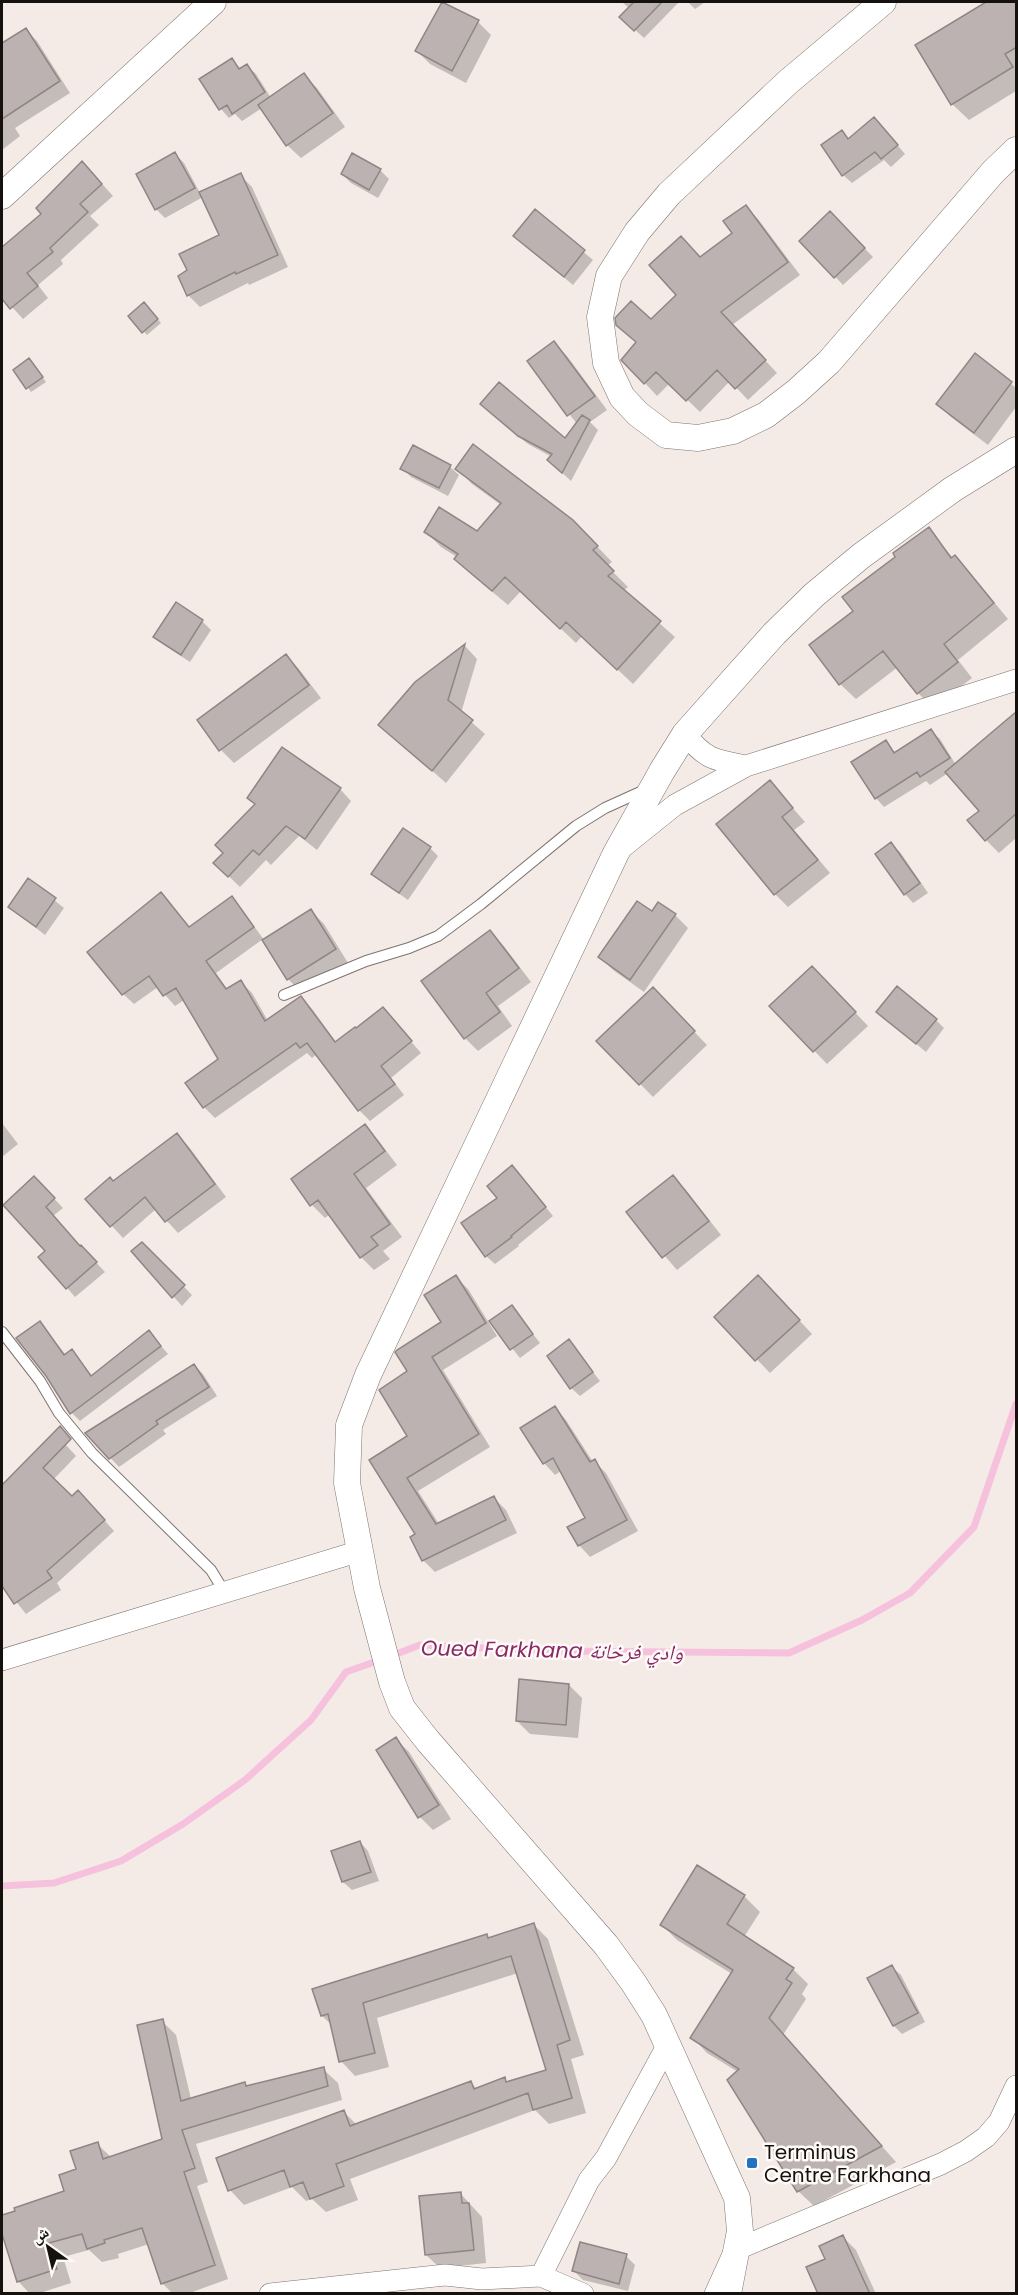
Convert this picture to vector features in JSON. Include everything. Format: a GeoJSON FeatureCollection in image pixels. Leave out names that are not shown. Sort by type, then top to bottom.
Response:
{"type":"FeatureCollection","features":[{"type":"Feature","properties":{"kind":"street"},"geometry":{"type":"LineString","coordinates":[[2,196],[213,2]]}},
{"type":"Feature","properties":{"kind":"street"},"geometry":{"type":"LineString","coordinates":[[883,2],[788,82],[669,194],[637,232],[609,276],[600,317],[606,363],[622,397],[666,435],[698,438],[733,431],[766,415],[830,362],[993,172],[1017,150]]}},
{"type":"Feature","properties":{"kind":"street"},"geometry":{"type":"LineString","coordinates":[[728,2294],[740,2231],[737,2198],[654,2015],[606,1945],[428,1741],[402,1708],[392,1682],[367,1588],[347,1483],[349,1425],[368,1375],[616,853],[685,734],[774,634],[814,595],[912,518],[953,489],[1017,450]]}},
{"type":"Feature","properties":{"kind":"street"},"geometry":{"type":"LineString","coordinates":[[616,853],[675,805],[746,766],[1017,680]]}},
{"type":"Feature","properties":{"kind":"street"},"geometry":{"type":"LineString","coordinates":[[685,734],[708,758],[746,766]]}},
{"type":"Feature","properties":{"kind":"street"},"geometry":{"type":"LineString","coordinates":[[2,1660],[360,1551]]}},
{"type":"Feature","properties":{"kind":"street"},"geometry":{"type":"LineString","coordinates":[[541,2277],[589,2180],[606,2158],[667,2046]]}},
{"type":"Feature","properties":{"kind":"street"},"geometry":{"type":"LineString","coordinates":[[714,2294],[735,2250],[941,2164],[966,2151],[986,2137],[999,2122],[1017,2086]]}},
{"type":"Feature","properties":{"kind":"street"},"geometry":{"type":"LineString","coordinates":[[284,2292],[445,2275],[482,2278],[541,2277],[583,2294]]}},
{"type":"Feature","properties":{"kind":"lane"},"geometry":{"type":"LineString","coordinates":[[284,995],[366,961],[409,948],[438,936],[576,826],[605,808],[654,786]]}},
{"type":"Feature","properties":{"kind":"lane"},"geometry":{"type":"LineString","coordinates":[[2,1332],[40,1381],[59,1413],[92,1453],[211,1569],[225,1593]]}},
{"type":"Feature","properties":{"kind":"building"},"geometry":{"type":"Polygon","coordinates":[[[442,2],[479,20],[452,71],[415,51],[442,2]]]}},
{"type":"Feature","properties":{"kind":"building"},"geometry":{"type":"Polygon","coordinates":[[[634,2],[662,2],[634,31],[619,17],[634,2]]]}},
{"type":"Feature","properties":{"kind":"building"},"geometry":{"type":"Polygon","coordinates":[[[986,2],[1017,2],[1017,47],[1005,54],[1013,67],[951,105],[915,45],[986,2]]]}},
{"type":"Feature","properties":{"kind":"building"},"geometry":{"type":"Polygon","coordinates":[[[26,28],[60,81],[2,119],[2,43],[26,28]]]}},
{"type":"Feature","properties":{"kind":"building"},"geometry":{"type":"Polygon","coordinates":[[[232,58],[239,69],[247,64],[265,92],[232,114],[227,105],[219,110],[199,79],[232,58]]]}},
{"type":"Feature","properties":{"kind":"building"},"geometry":{"type":"Polygon","coordinates":[[[304,73],[333,113],[286,146],[258,105],[304,73]]]}},
{"type":"Feature","properties":{"kind":"building"},"geometry":{"type":"Polygon","coordinates":[[[874,117],[898,145],[881,159],[875,152],[842,176],[821,145],[842,130],[848,139],[874,117]]]}},
{"type":"Feature","properties":{"kind":"building"},"geometry":{"type":"Polygon","coordinates":[[[175,152],[195,188],[155,210],[136,174],[175,152]]]}},
{"type":"Feature","properties":{"kind":"building"},"geometry":{"type":"Polygon","coordinates":[[[352,153],[381,169],[369,190],[341,174],[352,153]]]}},
{"type":"Feature","properties":{"kind":"building"},"geometry":{"type":"Polygon","coordinates":[[[82,161],[102,184],[80,204],[88,212],[50,248],[53,252],[27,273],[38,286],[10,309],[2,299],[2,247],[41,214],[36,208],[82,161]]]}},
{"type":"Feature","properties":{"kind":"building"},"geometry":{"type":"Polygon","coordinates":[[[241,173],[278,255],[236,274],[235,272],[187,296],[178,276],[187,270],[179,254],[219,235],[199,192],[241,173]]]}},
{"type":"Feature","properties":{"kind":"building"},"geometry":{"type":"Polygon","coordinates":[[[746,205],[788,262],[721,312],[766,360],[735,389],[717,370],[686,401],[656,372],[644,384],[621,360],[636,342],[616,325],[615,318],[631,301],[651,319],[676,295],[649,265],[681,236],[700,257],[732,233],[723,221],[746,205]]]}},
{"type":"Feature","properties":{"kind":"building"},"geometry":{"type":"Polygon","coordinates":[[[535,209],[585,250],[564,277],[513,236],[535,209]]]}},
{"type":"Feature","properties":{"kind":"building"},"geometry":{"type":"Polygon","coordinates":[[[830,211],[865,248],[834,278],[799,241],[830,211]]]}},
{"type":"Feature","properties":{"kind":"building"},"geometry":{"type":"Polygon","coordinates":[[[144,302],[158,319],[142,333],[128,316],[144,302]]]}},
{"type":"Feature","properties":{"kind":"building"},"geometry":{"type":"Polygon","coordinates":[[[554,341],[595,396],[567,416],[527,361],[554,341]]]}},
{"type":"Feature","properties":{"kind":"building"},"geometry":{"type":"Polygon","coordinates":[[[975,353],[1012,382],[974,433],[936,404],[975,353]]]}},
{"type":"Feature","properties":{"kind":"building"},"geometry":{"type":"Polygon","coordinates":[[[29,358],[43,377],[26,389],[13,370],[29,358]]]}},
{"type":"Feature","properties":{"kind":"building"},"geometry":{"type":"Polygon","coordinates":[[[499,382],[565,438],[582,415],[590,420],[562,473],[547,460],[552,454],[518,436],[480,404],[499,382]]]}},
{"type":"Feature","properties":{"kind":"building"},"geometry":{"type":"Polygon","coordinates":[[[473,444],[573,520],[598,546],[593,550],[614,571],[608,576],[661,621],[617,670],[566,622],[560,629],[505,577],[492,591],[454,559],[458,554],[424,532],[439,507],[477,531],[501,503],[455,469],[473,444]]]}},
{"type":"Feature","properties":{"kind":"building"},"geometry":{"type":"Polygon","coordinates":[[[413,445],[451,465],[439,488],[400,469],[413,445]]]}},
{"type":"Feature","properties":{"kind":"building"},"geometry":{"type":"Polygon","coordinates":[[[929,527],[951,558],[955,555],[994,603],[944,644],[958,662],[917,694],[883,651],[839,685],[809,645],[853,611],[842,597],[895,557],[893,553],[929,527]]]}},
{"type":"Feature","properties":{"kind":"building"},"geometry":{"type":"Polygon","coordinates":[[[176,602],[203,620],[181,655],[153,637],[176,602]]]}},
{"type":"Feature","properties":{"kind":"building"},"geometry":{"type":"Polygon","coordinates":[[[465,644],[448,700],[473,720],[432,771],[378,725],[415,682],[465,644]]]}},
{"type":"Feature","properties":{"kind":"building"},"geometry":{"type":"Polygon","coordinates":[[[286,654],[309,685],[219,751],[197,720],[286,654]]]}},
{"type":"Feature","properties":{"kind":"building"},"geometry":{"type":"Polygon","coordinates":[[[1017,711],[1017,813],[985,841],[967,820],[979,811],[945,772],[1017,711]]]}},
{"type":"Feature","properties":{"kind":"building"},"geometry":{"type":"Polygon","coordinates":[[[931,729],[950,758],[920,777],[917,772],[875,799],[851,762],[886,740],[894,753],[931,729]]]}},
{"type":"Feature","properties":{"kind":"building"},"geometry":{"type":"Polygon","coordinates":[[[282,747],[341,788],[305,839],[286,826],[259,855],[253,850],[228,877],[213,863],[223,853],[215,845],[255,804],[247,798],[282,747]]]}},
{"type":"Feature","properties":{"kind":"building"},"geometry":{"type":"Polygon","coordinates":[[[770,780],[793,808],[782,817],[818,860],[774,895],[716,824],[770,780]]]}},
{"type":"Feature","properties":{"kind":"building"},"geometry":{"type":"Polygon","coordinates":[[[403,828],[431,847],[399,893],[371,874],[403,828]]]}},
{"type":"Feature","properties":{"kind":"building"},"geometry":{"type":"Polygon","coordinates":[[[891,842],[920,883],[904,895],[875,854],[891,842]]]}},
{"type":"Feature","properties":{"kind":"building"},"geometry":{"type":"Polygon","coordinates":[[[28,878],[56,898],[36,927],[8,907],[28,878]]]}},
{"type":"Feature","properties":{"kind":"building"},"geometry":{"type":"Polygon","coordinates":[[[161,892],[189,927],[232,896],[254,927],[206,961],[226,989],[241,980],[265,1021],[301,996],[335,1042],[383,1007],[412,1041],[381,1066],[395,1084],[358,1111],[307,1043],[300,1048],[296,1043],[203,1108],[185,1083],[218,1059],[176,988],[163,996],[149,976],[122,995],[87,952],[161,892]]]}},
{"type":"Feature","properties":{"kind":"building"},"geometry":{"type":"Polygon","coordinates":[[[637,901],[652,911],[658,902],[676,914],[630,980],[598,957],[637,901]]]}},
{"type":"Feature","properties":{"kind":"building"},"geometry":{"type":"Polygon","coordinates":[[[311,909],[336,949],[287,980],[262,940],[311,909]]]}},
{"type":"Feature","properties":{"kind":"building"},"geometry":{"type":"Polygon","coordinates":[[[490,930],[519,968],[486,993],[500,1012],[464,1039],[421,981],[490,930]]]}},
{"type":"Feature","properties":{"kind":"building"},"geometry":{"type":"Polygon","coordinates":[[[812,966],[856,1012],[813,1052],[769,1006],[812,966]]]}},
{"type":"Feature","properties":{"kind":"building"},"geometry":{"type":"Polygon","coordinates":[[[897,986],[937,1019],[916,1044],[876,1012],[897,986]]]}},
{"type":"Feature","properties":{"kind":"building"},"geometry":{"type":"Polygon","coordinates":[[[653,987],[695,1031],[639,1085],[596,1041],[653,987]]]}},
{"type":"Feature","properties":{"kind":"building"},"geometry":{"type":"Polygon","coordinates":[[[365,1124],[385,1151],[354,1174],[390,1224],[371,1237],[378,1245],[360,1258],[318,1200],[310,1206],[291,1179],[365,1124]]]}},
{"type":"Feature","properties":{"kind":"building"},"geometry":{"type":"Polygon","coordinates":[[[177,1133],[215,1184],[165,1222],[145,1197],[110,1227],[85,1199],[110,1177],[113,1181],[177,1133]]]}},
{"type":"Feature","properties":{"kind":"building"},"geometry":{"type":"Polygon","coordinates":[[[512,1165],[546,1207],[485,1257],[461,1223],[497,1198],[487,1186],[512,1165]]]}},
{"type":"Feature","properties":{"kind":"building"},"geometry":{"type":"Polygon","coordinates":[[[673,1175],[709,1221],[662,1258],[626,1212],[673,1175]]]}},
{"type":"Feature","properties":{"kind":"building"},"geometry":{"type":"Polygon","coordinates":[[[34,1176],[55,1198],[46,1207],[97,1262],[66,1289],[38,1257],[45,1251],[3,1205],[34,1176]]]}},
{"type":"Feature","properties":{"kind":"building"},"geometry":{"type":"Polygon","coordinates":[[[142,1242],[185,1285],[172,1298],[131,1251],[142,1242]]]}},
{"type":"Feature","properties":{"kind":"building"},"geometry":{"type":"Polygon","coordinates":[[[456,1275],[486,1323],[432,1357],[479,1434],[407,1478],[436,1524],[494,1496],[506,1520],[422,1561],[410,1537],[415,1534],[369,1460],[407,1436],[379,1390],[407,1371],[395,1352],[441,1322],[424,1295],[456,1275]]]}},
{"type":"Feature","properties":{"kind":"building"},"geometry":{"type":"Polygon","coordinates":[[[758,1275],[800,1320],[755,1361],[714,1317],[758,1275]]]}},
{"type":"Feature","properties":{"kind":"building"},"geometry":{"type":"Polygon","coordinates":[[[512,1305],[533,1334],[510,1350],[489,1321],[512,1305]]]}},
{"type":"Feature","properties":{"kind":"building"},"geometry":{"type":"Polygon","coordinates":[[[40,1321],[64,1355],[72,1349],[91,1376],[149,1330],[161,1346],[70,1414],[46,1376],[16,1338],[40,1321]]]}},
{"type":"Feature","properties":{"kind":"building"},"geometry":{"type":"Polygon","coordinates":[[[569,1339],[593,1372],[570,1389],[547,1356],[569,1339]]]}},
{"type":"Feature","properties":{"kind":"building"},"geometry":{"type":"Polygon","coordinates":[[[194,1364],[209,1387],[156,1421],[158,1424],[109,1459],[85,1433],[194,1364]]]}},
{"type":"Feature","properties":{"kind":"building"},"geometry":{"type":"Polygon","coordinates":[[[555,1406],[590,1462],[595,1459],[627,1520],[578,1546],[567,1527],[585,1518],[553,1458],[543,1464],[520,1428],[555,1406]]]}},
{"type":"Feature","properties":{"kind":"building"},"geometry":{"type":"Polygon","coordinates":[[[60,1426],[71,1439],[43,1468],[72,1496],[78,1490],[105,1520],[47,1571],[52,1578],[14,1604],[2,1586],[2,1485],[60,1426]]]}},
{"type":"Feature","properties":{"kind":"building"},"geometry":{"type":"Polygon","coordinates":[[[519,1679],[569,1684],[566,1725],[516,1721],[519,1679]]]}},
{"type":"Feature","properties":{"kind":"building"},"geometry":{"type":"Polygon","coordinates":[[[396,1737],[439,1805],[418,1818],[376,1750],[396,1737]]]}},
{"type":"Feature","properties":{"kind":"building"},"geometry":{"type":"Polygon","coordinates":[[[360,1841],[371,1872],[342,1882],[331,1851],[360,1841]]]}},
{"type":"Feature","properties":{"kind":"building"},"geometry":{"type":"Polygon","coordinates":[[[697,1865],[745,1895],[727,1924],[794,1968],[786,1979],[792,1983],[769,2018],[882,2146],[797,2192],[727,2080],[739,2069],[690,2038],[733,1970],[660,1925],[697,1865]]]}},
{"type":"Feature","properties":{"kind":"building"},"geometry":{"type":"Polygon","coordinates":[[[534,1923],[570,2040],[557,2045],[572,2098],[533,2110],[528,2093],[336,2164],[344,2186],[310,2199],[303,2182],[290,2187],[284,2170],[228,2191],[216,2158],[344,2110],[350,2126],[471,2081],[474,2089],[505,2077],[506,2082],[546,2070],[511,1956],[363,2003],[375,2053],[339,2062],[328,2014],[321,2016],[312,1989],[487,1934],[488,1938],[534,1923]]]}},
{"type":"Feature","properties":{"kind":"building"},"geometry":{"type":"Polygon","coordinates":[[[892,1965],[918,2013],[893,2026],[867,1978],[892,1965]]]}},
{"type":"Feature","properties":{"kind":"building"},"geometry":{"type":"Polygon","coordinates":[[[163,2019],[181,2101],[245,2082],[246,2086],[324,2067],[328,2086],[182,2130],[195,2168],[184,2172],[215,2265],[161,2284],[142,2228],[104,2240],[105,2243],[87,2249],[82,2234],[49,2243],[57,2269],[17,2282],[2,2234],[2,2215],[15,2211],[14,2208],[64,2191],[59,2175],[76,2169],[70,2151],[98,2142],[103,2159],[162,2139],[137,2025],[163,2019]]]}},
{"type":"Feature","properties":{"kind":"building"},"geometry":{"type":"Polygon","coordinates":[[[461,2192],[462,2203],[469,2203],[474,2250],[425,2255],[419,2196],[461,2192]]]}},
{"type":"Feature","properties":{"kind":"building"},"geometry":{"type":"Polygon","coordinates":[[[843,2235],[870,2294],[818,2294],[806,2267],[825,2259],[819,2246],[843,2235]]]}},
{"type":"Feature","properties":{"kind":"building"},"geometry":{"type":"Polygon","coordinates":[[[580,2242],[627,2254],[619,2284],[572,2271],[580,2242]]]}},
{"type":"Feature","properties":{"kind":"waterway","name":"Oued Farkhana وادي فرخانة"},"geometry":{"type":"LineString","coordinates":[[391,1656],[420,1645],[549,1651],[789,1653],[862,1620],[910,1593],[974,1527],[1016,1404]]}},
{"type":"Feature","properties":{"kind":"waterway","name":"Oued Farkhana وادي فرخانة"},"geometry":{"type":"LineString","coordinates":[[2,1886],[54,1883],[121,1861],[183,1824],[245,1780],[311,1720],[346,1672],[380,1660]]}},
{"type":"Feature","properties":{"kind":"place","name":"Terminus Centre Farkhana"},"geometry":{"type":"Point","coordinates":[752,2163]}}]}
